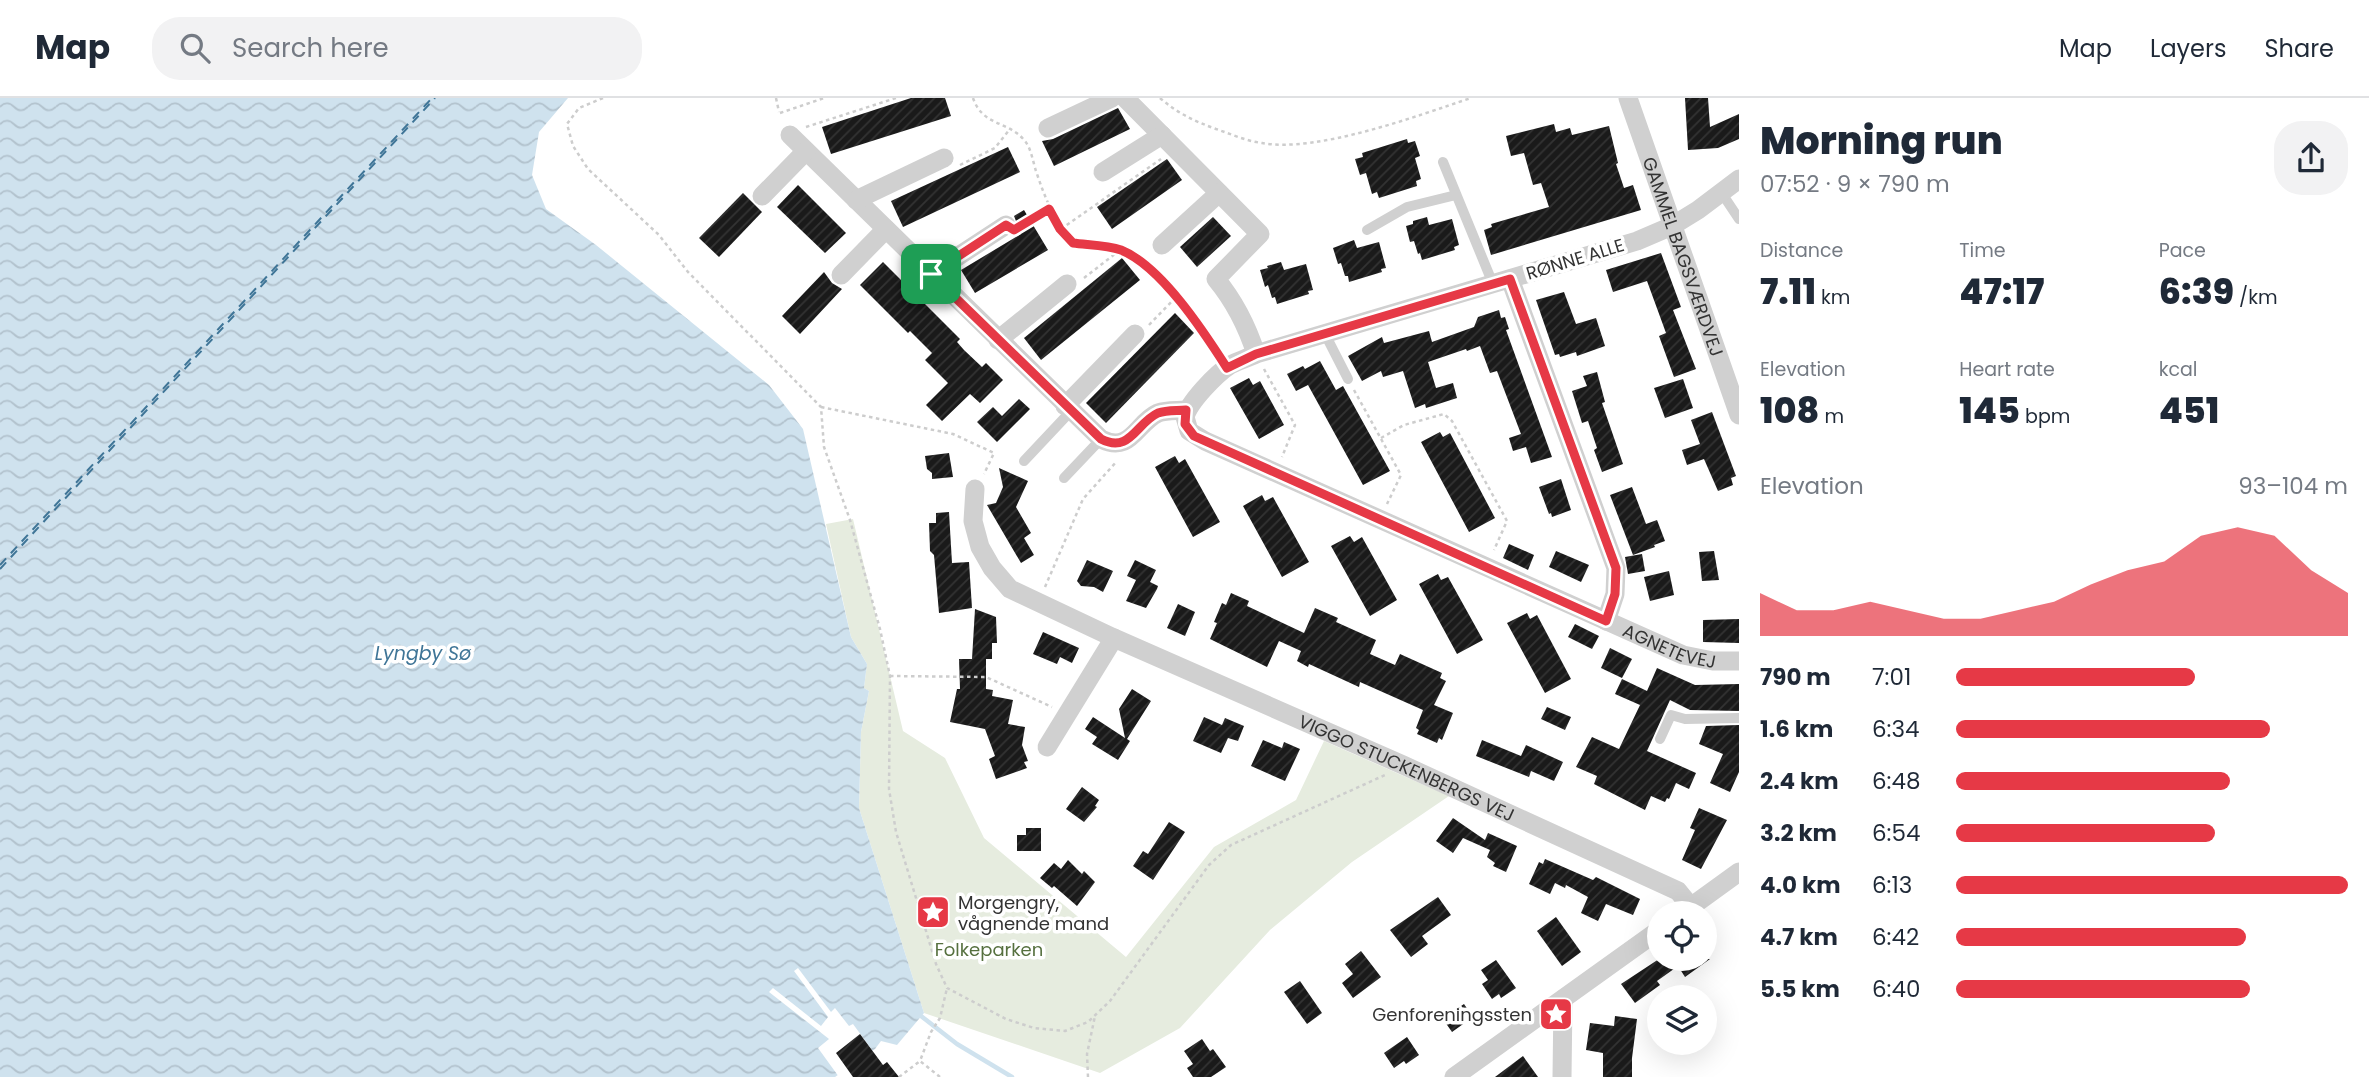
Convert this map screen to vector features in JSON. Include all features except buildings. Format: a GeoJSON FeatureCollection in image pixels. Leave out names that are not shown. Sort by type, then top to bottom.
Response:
{"type":"FeatureCollection","features":[{"type":"Feature","properties":{"kind":"street"},"geometry":{"type":"LineString","coordinates":[[1048,128],[1112,98]]}},
{"type":"Feature","properties":{"kind":"street"},"geometry":{"type":"LineString","coordinates":[[1125,98],[1260,234],[1216,279],[1230,296],[1247,326],[1256,354]]}},
{"type":"Feature","properties":{"kind":"street","name":"GAMMEL BAGSVÆRDVEJ"},"geometry":{"type":"LineString","coordinates":[[1628,98],[1739,415]]}},
{"type":"Feature","properties":{"kind":"street"},"geometry":{"type":"LineString","coordinates":[[791,133],[1101,439],[1109,443],[1125,442],[1155,414],[1166,411],[1186,417]]}},
{"type":"Feature","properties":{"kind":"street"},"geometry":{"type":"LineString","coordinates":[[1103,172],[1169,142]]}},
{"type":"Feature","properties":{"kind":"street"},"geometry":{"type":"LineString","coordinates":[[762,196],[806,150]]}},
{"type":"Feature","properties":{"kind":"street"},"geometry":{"type":"LineString","coordinates":[[856,200],[944,158]]}},
{"type":"Feature","properties":{"kind":"street","name":"RØNNE ALLE"},"geometry":{"type":"LineString","coordinates":[[1186,417],[1227,368],[1256,354],[1636,241],[1672,226],[1739,178]]}},
{"type":"Feature","properties":{"kind":"street"},"geometry":{"type":"LineString","coordinates":[[1162,245],[1219,193]]}},
{"type":"Feature","properties":{"kind":"street"},"geometry":{"type":"LineString","coordinates":[[931,274],[1006,225]]}},
{"type":"Feature","properties":{"kind":"street"},"geometry":{"type":"LineString","coordinates":[[841,275],[886,229]]}},
{"type":"Feature","properties":{"kind":"street"},"geometry":{"type":"LineString","coordinates":[[1502,281],[1616,568],[1615,594],[1606,621]]}},
{"type":"Feature","properties":{"kind":"street"},"geometry":{"type":"LineString","coordinates":[[998,340],[1067,284]]}},
{"type":"Feature","properties":{"kind":"street"},"geometry":{"type":"LineString","coordinates":[[1068,409],[1135,334]]}},
{"type":"Feature","properties":{"kind":"street","name":"AGNETEVEJ"},"geometry":{"type":"LineString","coordinates":[[1186,417],[1194,436],[1682,655],[1713,661],[1739,661]]}},
{"type":"Feature","properties":{"kind":"street","name":"VIGGO STUCKENBERGS VEJ"},"geometry":{"type":"LineString","coordinates":[[975,489],[974,521],[980,547],[992,568],[1010,589],[1038,604],[1403,765],[1678,891],[1682,901]]}},
{"type":"Feature","properties":{"kind":"street"},"geometry":{"type":"LineString","coordinates":[[1047,747],[1114,638]]}},
{"type":"Feature","properties":{"kind":"street"},"geometry":{"type":"LineString","coordinates":[[1699,901],[1739,872]]}},
{"type":"Feature","properties":{"kind":"street"},"geometry":{"type":"LineString","coordinates":[[1454,1077],[1647,939]]}},
{"type":"Feature","properties":{"kind":"street"},"geometry":{"type":"LineString","coordinates":[[1562,1077],[1563,999]]}},
{"type":"Feature","properties":{"kind":"street"},"geometry":{"type":"LineString","coordinates":[[1530,1023],[1561,1038]]}},
{"type":"Feature","properties":{"kind":"lane"},"geometry":{"type":"LineString","coordinates":[[1443,162],[1456,195],[1502,281]]}},
{"type":"Feature","properties":{"kind":"lane"},"geometry":{"type":"LineString","coordinates":[[1721,192],[1739,219]]}},
{"type":"Feature","properties":{"kind":"lane"},"geometry":{"type":"LineString","coordinates":[[1367,230],[1407,207],[1456,195]]}},
{"type":"Feature","properties":{"kind":"lane"},"geometry":{"type":"LineString","coordinates":[[1325,334],[1348,379]]}},
{"type":"Feature","properties":{"kind":"lane"},"geometry":{"type":"LineString","coordinates":[[1024,461],[1068,409]]}},
{"type":"Feature","properties":{"kind":"lane"},"geometry":{"type":"LineString","coordinates":[[1064,478],[1101,439]]}},
{"type":"Feature","properties":{"kind":"lane"},"geometry":{"type":"LineString","coordinates":[[1660,739],[1671,715],[1685,719],[1739,718]]}},
{"type":"Feature","properties":{"kind":"path"},"geometry":{"type":"LineString","coordinates":[[603,98],[579,108],[567,124],[572,146],[588,169],[659,235],[688,272],[821,407],[953,434],[994,453],[975,489]]}},
{"type":"Feature","properties":{"kind":"path"},"geometry":{"type":"LineString","coordinates":[[776,98],[780,113],[791,133],[896,98]]}},
{"type":"Feature","properties":{"kind":"path"},"geometry":{"type":"LineString","coordinates":[[780,113],[824,98]]}},
{"type":"Feature","properties":{"kind":"path"},"geometry":{"type":"LineString","coordinates":[[973,98],[982,115],[1010,129],[1026,142],[1049,209],[1060,229],[1073,243],[1120,250],[1141,261],[1192,314],[1227,368]]}},
{"type":"Feature","properties":{"kind":"path"},"geometry":{"type":"LineString","coordinates":[[1160,98],[1193,120],[1265,144],[1305,143],[1346,136],[1471,98]]}},
{"type":"Feature","properties":{"kind":"path"},"geometry":{"type":"LineString","coordinates":[[944,158],[958,166],[995,148],[1010,129]]}},
{"type":"Feature","properties":{"kind":"path"},"geometry":{"type":"LineString","coordinates":[[1060,229],[1169,142]]}},
{"type":"Feature","properties":{"kind":"path"},"geometry":{"type":"LineString","coordinates":[[1006,225],[1014,230],[1049,209]]}},
{"type":"Feature","properties":{"kind":"path"},"geometry":{"type":"LineString","coordinates":[[1067,284],[1082,280],[1120,250]]}},
{"type":"Feature","properties":{"kind":"path"},"geometry":{"type":"LineString","coordinates":[[1135,334],[1146,329],[1176,298]]}},
{"type":"Feature","properties":{"kind":"path"},"geometry":{"type":"LineString","coordinates":[[1256,354],[1295,425],[1276,473]]}},
{"type":"Feature","properties":{"kind":"path"},"geometry":{"type":"LineString","coordinates":[[1348,379],[1401,474],[1380,520]]}},
{"type":"Feature","properties":{"kind":"path"},"geometry":{"type":"LineString","coordinates":[[821,407],[824,447],[853,532],[890,676],[889,789],[896,832],[936,964],[947,988],[1006,1019],[1034,1028],[1065,1031],[1088,1022],[1110,1001],[1209,865],[1231,845],[1403,765]]}},
{"type":"Feature","properties":{"kind":"path"},"geometry":{"type":"LineString","coordinates":[[1381,438],[1404,425],[1444,414],[1452,421],[1507,521],[1486,568]]}},
{"type":"Feature","properties":{"kind":"path"},"geometry":{"type":"LineString","coordinates":[[1038,604],[1083,499],[1117,464],[1125,442]]}},
{"type":"Feature","properties":{"kind":"path"},"geometry":{"type":"LineString","coordinates":[[890,676],[986,677],[1068,714]]}},
{"type":"Feature","properties":{"kind":"path"},"geometry":{"type":"LineString","coordinates":[[899,1077],[920,1061],[931,1032],[940,1018],[947,988]]}},
{"type":"Feature","properties":{"kind":"path"},"geometry":{"type":"LineString","coordinates":[[1088,1077],[1087,1054],[1095,1016]]}},
{"type":"Feature","properties":{"kind":"path"},"geometry":{"type":"LineString","coordinates":[[920,1061],[940,1077]]}},
{"type":"Feature","properties":{"kind":"green space","name":"Folkeparken"},"geometry":{"type":"Polygon","coordinates":[[[853,519],[903,731],[945,758],[984,838],[1126,957],[1214,847],[1296,800],[1324,741],[1449,796],[1352,862],[1270,930],[1180,1028],[1100,1073],[924,1013],[859,808],[861,732],[869,691],[864,688],[867,664],[851,637],[826,524],[853,519]]]}},
{"type":"Feature","properties":{"kind":"water","name":"Lyngby Sø"},"geometry":{"type":"Polygon","coordinates":[[[0,98],[568,98],[539,132],[532,175],[546,209],[596,245],[769,385],[803,429],[851,637],[867,664],[864,688],[869,691],[861,732],[859,808],[924,1013],[897,1045],[881,1041],[875,1049],[835,1077],[0,1077],[0,98]]]}},
{"type":"Feature","properties":{"kind":"pier"},"geometry":{"type":"Polygon","coordinates":[[[798,968],[831,1012],[835,1008],[849,1026],[853,1024],[875,1054],[842,1077],[839,1077],[818,1048],[829,1039],[769,992],[773,988],[821,1026],[828,1017],[794,971],[798,968]]]}},
{"type":"Feature","properties":{"kind":"waterway"},"geometry":{"type":"LineString","coordinates":[[921,1016],[957,1044],[1012,1077]]}},
{"type":"Feature","properties":{"kind":"ferry route"},"geometry":{"type":"LineString","coordinates":[[0,565],[432,98]]}},
{"type":"Feature","properties":{"kind":"ferry route"},"geometry":{"type":"LineString","coordinates":[[0,569],[435,98]]}},
{"type":"Feature","properties":{"kind":"place","name":"Morgengry, vågnende mand"},"geometry":{"type":"Point","coordinates":[933,912]}},
{"type":"Feature","properties":{"kind":"place","name":"Genforeningssten"},"geometry":{"type":"Point","coordinates":[1556,1014]}},
{"type":"Feature","properties":{"kind":"route"},"geometry":{"type":"LineString","coordinates":[[1049,209],[1060,229],[1073,243],[1120,250],[1141,261],[1192,314],[1227,368],[1256,354],[1510,279],[1616,568],[1615,594],[1606,621],[1194,436],[1185,424],[1186,410],[1155,414],[1125,442],[1109,443],[1101,439],[931,274],[1006,225],[1014,230],[1049,209]]}}]}
